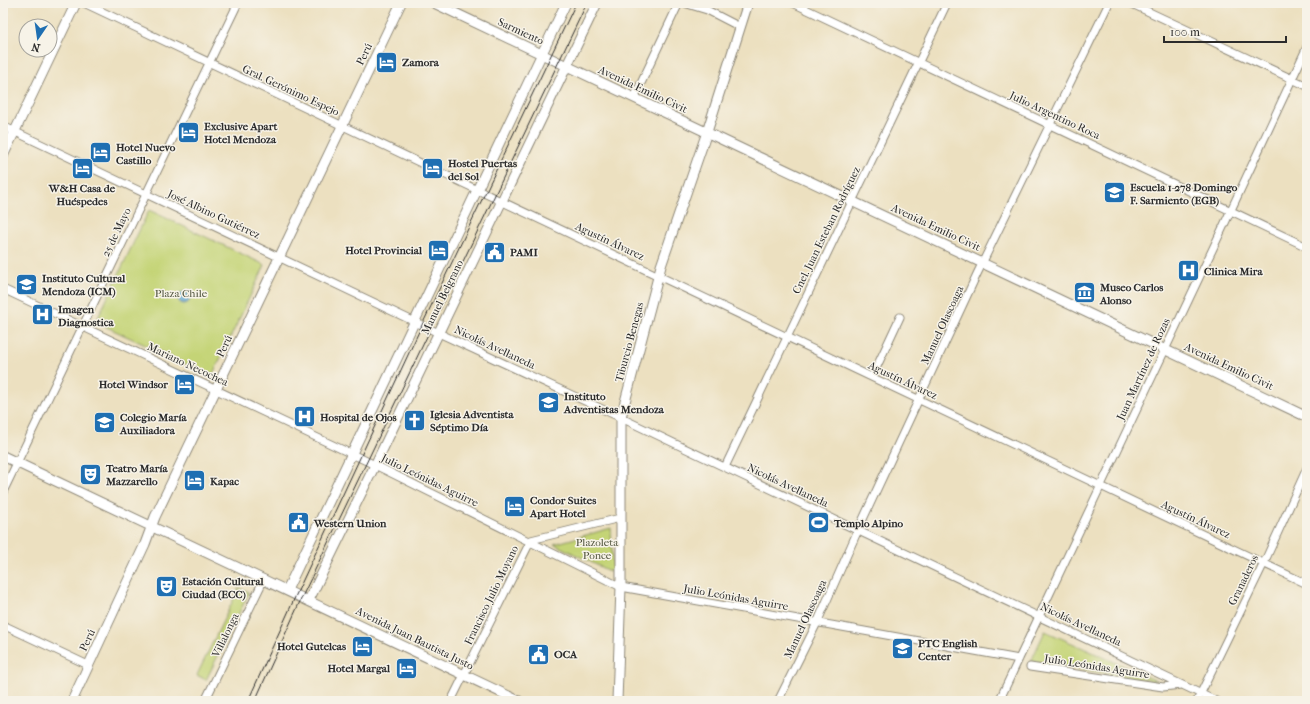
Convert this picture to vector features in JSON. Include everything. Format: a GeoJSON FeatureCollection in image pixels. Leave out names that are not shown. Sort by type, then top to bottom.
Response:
{"type":"FeatureCollection","features":[{"type":"Feature","properties":{"kind":"main road"},"geometry":{"type":"LineString","coordinates":[[3,156],[76,3]]}},
{"type":"Feature","properties":{"kind":"main road","name":"Perú"},"geometry":{"type":"LineString","coordinates":[[72,701],[145,544],[151,526],[401,3]]}},
{"type":"Feature","properties":{"kind":"main road","name":"Sarmiento"},"geometry":{"type":"LineString","coordinates":[[434,3],[555,60]]}},
{"type":"Feature","properties":{"kind":"main road","name":"Manuel Belgrano"},"geometry":{"type":"LineString","coordinates":[[287,590],[566,3]]}},
{"type":"Feature","properties":{"kind":"main road","name":"Manuel Belgrano"},"geometry":{"type":"LineString","coordinates":[[309,600],[597,3]]}},
{"type":"Feature","properties":{"kind":"main road","name":"Tiburcio Benegas"},"geometry":{"type":"LineString","coordinates":[[617,701],[621,587],[621,417],[659,276],[748,3]]}},
{"type":"Feature","properties":{"kind":"main road","name":"Avenida Emilio Civit"},"geometry":{"type":"LineString","coordinates":[[555,60],[1307,417]]}},
{"type":"Feature","properties":{"kind":"main road","name":"Avenida Juan Bautista Justo"},"geometry":{"type":"LineString","coordinates":[[3,456],[519,701]]}},
{"type":"Feature","properties":{"kind":"street","name":"Gral. Gerónimo Espejo"},"geometry":{"type":"LineString","coordinates":[[84,3],[490,196]]}},
{"type":"Feature","properties":{"kind":"street","name":"25 de Mayo"},"geometry":{"type":"LineString","coordinates":[[3,492],[238,3]]}},
{"type":"Feature","properties":{"kind":"street"},"geometry":{"type":"LineString","coordinates":[[634,98],[679,3]]}},
{"type":"Feature","properties":{"kind":"street"},"geometry":{"type":"LineString","coordinates":[[684,3],[707,10],[740,27]]}},
{"type":"Feature","properties":{"kind":"street","name":"Julio Argentino Roca"},"geometry":{"type":"LineString","coordinates":[[793,3],[1307,247]]}},
{"type":"Feature","properties":{"kind":"street","name":"Cnel. Juan Esteban Rodríguez"},"geometry":{"type":"LineString","coordinates":[[725,467],[947,3]]}},
{"type":"Feature","properties":{"kind":"street","name":"Manuel Olascoaga"},"geometry":{"type":"LineString","coordinates":[[778,701],[817,623],[858,530],[983,263],[1109,3]]}},
{"type":"Feature","properties":{"kind":"street"},"geometry":{"type":"LineString","coordinates":[[1130,3],[1307,86]]}},
{"type":"Feature","properties":{"kind":"street","name":"Juan Martínez de Rozas"},"geometry":{"type":"LineString","coordinates":[[999,701],[1307,47]]}},
{"type":"Feature","properties":{"kind":"street","name":"José Albino Gutiérrez"},"geometry":{"type":"LineString","coordinates":[[3,126],[415,322]]}},
{"type":"Feature","properties":{"kind":"street","name":"Agustín Álvarez"},"geometry":{"type":"LineString","coordinates":[[490,196],[1307,584]]}},
{"type":"Feature","properties":{"kind":"street","name":"Mariano Necochea"},"geometry":{"type":"LineString","coordinates":[[3,289],[364,460]]}},
{"type":"Feature","properties":{"kind":"street"},"geometry":{"type":"LineString","coordinates":[[872,377],[900,317]]}},
{"type":"Feature","properties":{"kind":"street","name":"Nicolás Avellaneda"},"geometry":{"type":"LineString","coordinates":[[415,322],[621,417],[1216,701]]}},
{"type":"Feature","properties":{"kind":"street","name":"Julio Leónidas Aguirre"},"geometry":{"type":"LineString","coordinates":[[364,460],[621,587],[1019,659]]}},
{"type":"Feature","properties":{"kind":"street","name":"Granaderos"},"geometry":{"type":"LineString","coordinates":[[1197,701],[1264,563],[1307,468]]}},
{"type":"Feature","properties":{"kind":"street"},"geometry":{"type":"LineString","coordinates":[[530,542],[536,538],[620,518]]}},
{"type":"Feature","properties":{"kind":"street","name":"Francisco Julio Moyano"},"geometry":{"type":"LineString","coordinates":[[451,701],[530,542]]}},
{"type":"Feature","properties":{"kind":"street","name":"Villalonga"},"geometry":{"type":"LineString","coordinates":[[205,701],[264,579]]}},
{"type":"Feature","properties":{"kind":"street"},"geometry":{"type":"LineString","coordinates":[[3,625],[88,665]]}},
{"type":"Feature","properties":{"kind":"street","name":"Julio Leónidas Aguirre"},"geometry":{"type":"LineString","coordinates":[[1030,667],[1161,687],[1172,687],[1178,685],[1184,686]]}},
{"type":"Feature","properties":{"kind":"street","name":"Julio Leónidas Aguirre"},"geometry":{"type":"LineString","coordinates":[[1161,687],[1166,686],[1169,683],[1169,680],[1165,677]]}},
{"type":"Feature","properties":{"kind":"green space","name":"Plaza Chile"},"geometry":{"type":"Polygon","coordinates":[[[149,210],[265,265],[212,376],[96,322],[149,210]]]}},
{"type":"Feature","properties":{"kind":"green space","name":"Plazoleta Ponce"},"geometry":{"type":"Polygon","coordinates":[[[611,528],[613,573],[554,544],[611,528]]]}},
{"type":"Feature","properties":{"kind":"green space"},"geometry":{"type":"Polygon","coordinates":[[[239,588],[249,593],[206,680],[197,675],[239,588]]]}},
{"type":"Feature","properties":{"kind":"green space"},"geometry":{"type":"Polygon","coordinates":[[[1045,631],[1159,682],[1031,661],[1045,631]]]}},
{"type":"Feature","properties":{"kind":"water"},"geometry":{"type":"Polygon","coordinates":[[[182,292],[186,292],[190,298],[186,304],[182,304],[178,300],[178,296],[182,292]]]}},
{"type":"Feature","properties":{"kind":"tram line"},"geometry":{"type":"LineString","coordinates":[[248,701],[422,325],[576,3]]}},
{"type":"Feature","properties":{"kind":"tram line"},"geometry":{"type":"LineString","coordinates":[[255,701],[302,597],[587,3]]}},
{"type":"Feature","properties":{"kind":"place","name":"Zamora"},"geometry":{"type":"Point","coordinates":[386,62]}},
{"type":"Feature","properties":{"kind":"place","name":"Exclusive Apart Hotel Mendoza"},"geometry":{"type":"Point","coordinates":[189,132]}},
{"type":"Feature","properties":{"kind":"place","name":"Hotel Nuevo Castillo"},"geometry":{"type":"Point","coordinates":[101,153]}},
{"type":"Feature","properties":{"kind":"place","name":"W&H Casa de Huéspedes"},"geometry":{"type":"Point","coordinates":[82,168]}},
{"type":"Feature","properties":{"kind":"place","name":"Hostel Puertas del Sol"},"geometry":{"type":"Point","coordinates":[433,169]}},
{"type":"Feature","properties":{"kind":"place","name":"Escuela 1-278 Domingo F. Sarmiento (EGB)"},"geometry":{"type":"Point","coordinates":[1115,193]}},
{"type":"Feature","properties":{"kind":"place","name":"Hotel Provincial"},"geometry":{"type":"Point","coordinates":[438,250]}},
{"type":"Feature","properties":{"kind":"place","name":"PAMI"},"geometry":{"type":"Point","coordinates":[495,252]}},
{"type":"Feature","properties":{"kind":"place","name":"Clinica Mira"},"geometry":{"type":"Point","coordinates":[1189,271]}},
{"type":"Feature","properties":{"kind":"place","name":"Instituto Cultural Mendoza (ICM)"},"geometry":{"type":"Point","coordinates":[26,284]}},
{"type":"Feature","properties":{"kind":"place","name":"Museo Carlos Alonso"},"geometry":{"type":"Point","coordinates":[1084,293]}},
{"type":"Feature","properties":{"kind":"place","name":"Imagen Diagnostica"},"geometry":{"type":"Point","coordinates":[43,315]}},
{"type":"Feature","properties":{"kind":"place","name":"Hotel Windsor"},"geometry":{"type":"Point","coordinates":[184,384]}},
{"type":"Feature","properties":{"kind":"place","name":"Instituto Adventistas Mendoza"},"geometry":{"type":"Point","coordinates":[548,402]}},
{"type":"Feature","properties":{"kind":"place","name":"Hospital de Ojos"},"geometry":{"type":"Point","coordinates":[304,417]}},
{"type":"Feature","properties":{"kind":"place","name":"Iglesia Adventista Séptimo Día"},"geometry":{"type":"Point","coordinates":[415,420]}},
{"type":"Feature","properties":{"kind":"place","name":"Colegio María Auxiliadora"},"geometry":{"type":"Point","coordinates":[105,423]}},
{"type":"Feature","properties":{"kind":"place","name":"Teatro María Mazzarello"},"geometry":{"type":"Point","coordinates":[90,474]}},
{"type":"Feature","properties":{"kind":"place","name":"Kapac"},"geometry":{"type":"Point","coordinates":[195,481]}},
{"type":"Feature","properties":{"kind":"place","name":"Condor Suites Apart Hotel"},"geometry":{"type":"Point","coordinates":[514,506]}},
{"type":"Feature","properties":{"kind":"place","name":"Western Union"},"geometry":{"type":"Point","coordinates":[299,523]}},
{"type":"Feature","properties":{"kind":"place","name":"Templo Alpino"},"geometry":{"type":"Point","coordinates":[818,523]}},
{"type":"Feature","properties":{"kind":"place","name":"Estación Cultural Ciudad (ECC)"},"geometry":{"type":"Point","coordinates":[167,587]}},
{"type":"Feature","properties":{"kind":"place","name":"Hotel Gutelcas"},"geometry":{"type":"Point","coordinates":[362,646]}},
{"type":"Feature","properties":{"kind":"place","name":"PTC English Center"},"geometry":{"type":"Point","coordinates":[903,649]}},
{"type":"Feature","properties":{"kind":"place","name":"OCA"},"geometry":{"type":"Point","coordinates":[539,654]}},
{"type":"Feature","properties":{"kind":"place","name":"Hotel Margal"},"geometry":{"type":"Point","coordinates":[406,668]}}]}
